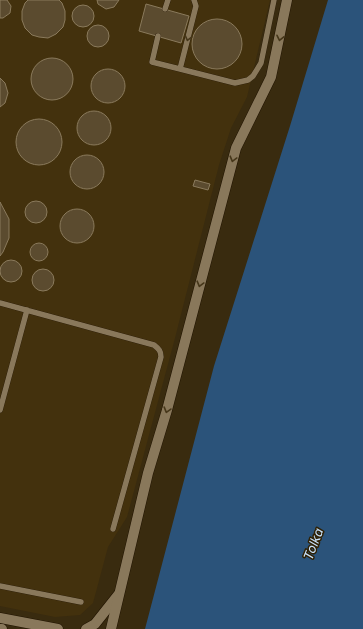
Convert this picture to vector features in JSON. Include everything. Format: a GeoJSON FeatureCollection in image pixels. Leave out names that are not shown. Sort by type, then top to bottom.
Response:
{"type":"FeatureCollection","features":[{"type":"Feature","properties":{"kind":"street"},"geometry":{"type":"LineString","coordinates":[[110,629],[148,473],[167,410],[236,148],[271,77],[287,0]]}},
{"type":"Feature","properties":{"kind":"street"},"geometry":{"type":"LineString","coordinates":[[86,629],[95,624],[118,596]]}},
{"type":"Feature","properties":{"kind":"street"},"geometry":{"type":"LineString","coordinates":[[0,618],[58,629]]}},
{"type":"Feature","properties":{"kind":"lane"},"geometry":{"type":"LineString","coordinates":[[165,9],[168,0]]}},
{"type":"Feature","properties":{"kind":"lane"},"geometry":{"type":"LineString","coordinates":[[180,69],[196,6],[194,0]]}},
{"type":"Feature","properties":{"kind":"lane"},"geometry":{"type":"LineString","coordinates":[[158,36],[152,62],[235,83],[248,80],[254,76],[261,63],[274,0]]}},
{"type":"Feature","properties":{"kind":"lane"},"geometry":{"type":"LineString","coordinates":[[0,303],[154,345],[161,353],[159,365],[113,529]]}},
{"type":"Feature","properties":{"kind":"lane"},"geometry":{"type":"LineString","coordinates":[[0,410],[27,310]]}},
{"type":"Feature","properties":{"kind":"lane"},"geometry":{"type":"LineString","coordinates":[[0,586],[81,602]]}},
{"type":"Feature","properties":{"kind":"shaded area"},"geometry":{"type":"Polygon","coordinates":[[[0,0],[270,0],[247,97],[231,128],[219,165],[127,517],[108,547],[93,603],[80,615],[55,617],[0,606],[0,0]]]}},
{"type":"Feature","properties":{"kind":"water","name":"Tolka"},"geometry":{"type":"Polygon","coordinates":[[[328,0],[363,0],[363,629],[145,629],[214,366],[328,0]]]}},
{"type":"Feature","properties":{"kind":"building"},"geometry":{"type":"Polygon","coordinates":[[[0,0],[7,0],[11,6],[10,13],[3,18],[0,18],[0,0]]]}},
{"type":"Feature","properties":{"kind":"building"},"geometry":{"type":"Polygon","coordinates":[[[28,0],[59,0],[65,11],[63,27],[56,34],[48,38],[32,35],[25,28],[22,20],[22,11],[28,0]]]}},
{"type":"Feature","properties":{"kind":"building"},"geometry":{"type":"Polygon","coordinates":[[[97,0],[119,0],[114,7],[106,9],[98,4],[97,0]]]}},
{"type":"Feature","properties":{"kind":"building"},"geometry":{"type":"Polygon","coordinates":[[[146,4],[189,16],[181,43],[139,31],[146,4]]]}},
{"type":"Feature","properties":{"kind":"building"},"geometry":{"type":"Polygon","coordinates":[[[79,5],[87,5],[94,12],[94,20],[87,27],[79,27],[72,20],[72,12],[79,5]]]}},
{"type":"Feature","properties":{"kind":"building"},"geometry":{"type":"Polygon","coordinates":[[[217,19],[226,21],[235,26],[240,35],[242,44],[240,53],[235,62],[226,67],[217,69],[208,67],[199,62],[194,53],[192,44],[194,35],[199,26],[208,21],[217,19]]]}},
{"type":"Feature","properties":{"kind":"building"},"geometry":{"type":"Polygon","coordinates":[[[94,25],[102,25],[109,32],[109,40],[102,47],[94,47],[87,40],[87,32],[94,25]]]}},
{"type":"Feature","properties":{"kind":"building"},"geometry":{"type":"Polygon","coordinates":[[[52,58],[67,64],[73,79],[67,94],[52,100],[37,94],[31,79],[37,64],[52,58]]]}},
{"type":"Feature","properties":{"kind":"building"},"geometry":{"type":"Polygon","coordinates":[[[108,69],[114,70],[120,74],[124,80],[124,92],[120,98],[114,102],[108,103],[102,102],[96,98],[92,92],[91,86],[92,80],[96,74],[102,70],[108,69]]]}},
{"type":"Feature","properties":{"kind":"building"},"geometry":{"type":"Polygon","coordinates":[[[0,78],[5,83],[8,93],[5,103],[0,107],[0,78]]]}},
{"type":"Feature","properties":{"kind":"building"},"geometry":{"type":"Polygon","coordinates":[[[94,111],[106,116],[111,128],[106,140],[94,145],[82,140],[77,128],[82,116],[94,111]]]}},
{"type":"Feature","properties":{"kind":"building"},"geometry":{"type":"Polygon","coordinates":[[[39,119],[52,123],[58,129],[62,142],[58,155],[52,161],[39,165],[26,161],[20,155],[16,142],[20,129],[26,123],[39,119]]]}},
{"type":"Feature","properties":{"kind":"building"},"geometry":{"type":"Polygon","coordinates":[[[87,155],[93,156],[99,160],[103,166],[103,178],[99,184],[93,188],[87,189],[81,188],[75,184],[71,178],[70,172],[71,166],[75,160],[81,156],[87,155]]]}},
{"type":"Feature","properties":{"kind":"building"},"geometry":{"type":"Polygon","coordinates":[[[195,180],[210,184],[208,190],[193,186],[195,180]]]}},
{"type":"Feature","properties":{"kind":"building"},"geometry":{"type":"Polygon","coordinates":[[[32,201],[40,201],[47,208],[47,216],[40,223],[32,223],[25,216],[25,208],[32,201]]]}},
{"type":"Feature","properties":{"kind":"building"},"geometry":{"type":"Polygon","coordinates":[[[0,202],[9,219],[9,238],[0,256],[0,202]]]}},
{"type":"Feature","properties":{"kind":"building"},"geometry":{"type":"Polygon","coordinates":[[[77,209],[89,214],[94,226],[89,238],[77,243],[65,238],[60,226],[65,214],[77,209]]]}},
{"type":"Feature","properties":{"kind":"building"},"geometry":{"type":"Polygon","coordinates":[[[39,243],[45,246],[48,252],[45,258],[39,261],[33,258],[30,252],[33,246],[39,243]]]}},
{"type":"Feature","properties":{"kind":"building"},"geometry":{"type":"Polygon","coordinates":[[[7,260],[15,260],[22,267],[22,275],[15,282],[7,282],[0,275],[0,267],[7,260]]]}},
{"type":"Feature","properties":{"kind":"building"},"geometry":{"type":"Polygon","coordinates":[[[39,269],[47,269],[54,276],[54,284],[47,291],[39,291],[32,284],[32,276],[39,269]]]}}]}
